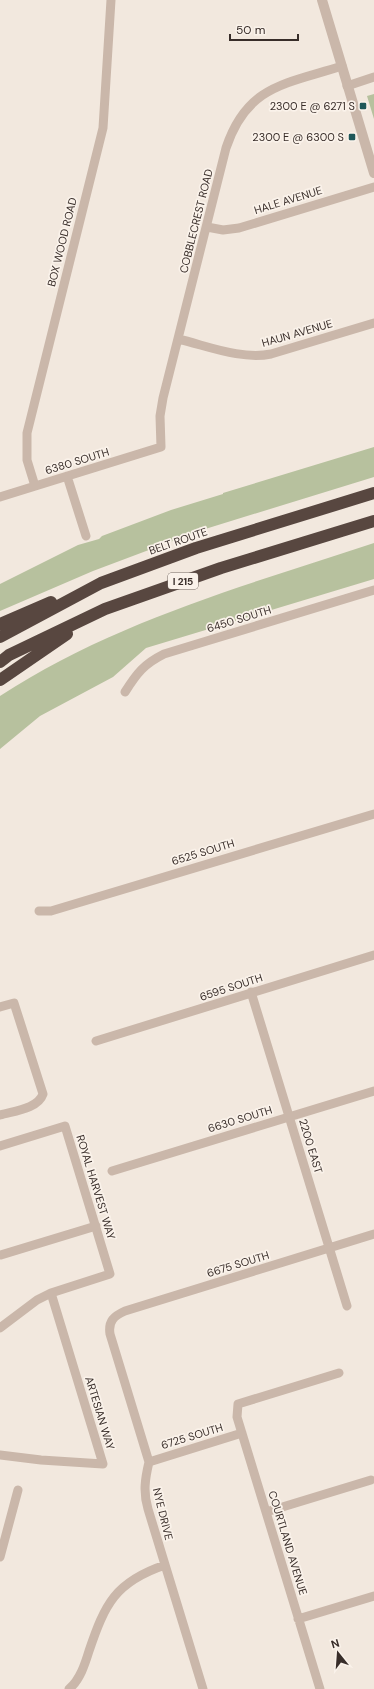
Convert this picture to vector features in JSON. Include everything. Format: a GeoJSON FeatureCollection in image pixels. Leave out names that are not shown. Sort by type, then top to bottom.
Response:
{"type":"FeatureCollection","features":[{"type":"Feature","properties":{"kind":"highway","name":"BELT ROUTE"},"geometry":{"type":"LineString","coordinates":[[0,637],[101,583],[196,548],[374,492]]}},
{"type":"Feature","properties":{"kind":"highway","name":"I 215"},"geometry":{"type":"LineString","coordinates":[[0,662],[9,656],[105,609],[221,568],[374,521]]}},
{"type":"Feature","properties":{"kind":"highway"},"geometry":{"type":"LineString","coordinates":[[0,624],[59,598],[101,583]]}},
{"type":"Feature","properties":{"kind":"highway"},"geometry":{"type":"LineString","coordinates":[[0,680],[105,609]]}},
{"type":"Feature","properties":{"kind":"street","name":"BOX WOOD ROAD"},"geometry":{"type":"LineString","coordinates":[[35,486],[27,460],[27,433],[103,128],[111,0]]}},
{"type":"Feature","properties":{"kind":"street"},"geometry":{"type":"LineString","coordinates":[[322,0],[374,173]]}},
{"type":"Feature","properties":{"kind":"street","name":"COBBLECREST ROAD"},"geometry":{"type":"LineString","coordinates":[[161,447],[160,411],[229,140],[235,125],[246,107],[262,94],[275,87],[342,66]]}},
{"type":"Feature","properties":{"kind":"street"},"geometry":{"type":"LineString","coordinates":[[347,86],[374,77]]}},
{"type":"Feature","properties":{"kind":"street","name":"HALE AVENUE"},"geometry":{"type":"LineString","coordinates":[[207,227],[223,230],[239,228],[374,187]]}},
{"type":"Feature","properties":{"kind":"street","name":"HAUN AVENUE"},"geometry":{"type":"LineString","coordinates":[[178,339],[244,355],[258,356],[271,354],[374,323]]}},
{"type":"Feature","properties":{"kind":"street","name":"6380 SOUTH"},"geometry":{"type":"LineString","coordinates":[[0,497],[161,447]]}},
{"type":"Feature","properties":{"kind":"street"},"geometry":{"type":"LineString","coordinates":[[67,476],[86,536]]}},
{"type":"Feature","properties":{"kind":"street","name":"6450 SOUTH"},"geometry":{"type":"LineString","coordinates":[[125,692],[137,673],[144,666],[164,654],[374,590]]}},
{"type":"Feature","properties":{"kind":"street","name":"6525 SOUTH"},"geometry":{"type":"LineString","coordinates":[[39,911],[51,911],[374,814]]}},
{"type":"Feature","properties":{"kind":"street","name":"6595 SOUTH"},"geometry":{"type":"LineString","coordinates":[[96,1041],[374,955]]}},
{"type":"Feature","properties":{"kind":"street","name":"2200 EAST"},"geometry":{"type":"LineString","coordinates":[[251,992],[347,1306]]}},
{"type":"Feature","properties":{"kind":"street"},"geometry":{"type":"LineString","coordinates":[[0,1007],[14,1003],[43,1094],[42,1099],[35,1104],[0,1115]]}},
{"type":"Feature","properties":{"kind":"street","name":"6630 SOUTH"},"geometry":{"type":"LineString","coordinates":[[112,1171],[374,1091]]}},
{"type":"Feature","properties":{"kind":"street","name":"ROYAL HARVEST WAY"},"geometry":{"type":"LineString","coordinates":[[0,1146],[65,1126],[110,1274],[51,1293]]}},
{"type":"Feature","properties":{"kind":"street"},"geometry":{"type":"LineString","coordinates":[[1,1255],[96,1226]]}},
{"type":"Feature","properties":{"kind":"street","name":"6675 SOUTH"},"geometry":{"type":"LineString","coordinates":[[149,1462],[108,1327],[111,1321],[125,1311],[374,1234]]}},
{"type":"Feature","properties":{"kind":"street"},"geometry":{"type":"LineString","coordinates":[[0,1328],[37,1300],[51,1293]]}},
{"type":"Feature","properties":{"kind":"street","name":"ARTESIAN WAY"},"geometry":{"type":"LineString","coordinates":[[0,1455],[41,1460],[103,1464],[51,1293]]}},
{"type":"Feature","properties":{"kind":"street","name":"COURTLAND AVENUE"},"geometry":{"type":"LineString","coordinates":[[320,1689],[237,1417],[238,1404],[339,1373]]}},
{"type":"Feature","properties":{"kind":"street","name":"6725 SOUTH"},"geometry":{"type":"LineString","coordinates":[[149,1462],[242,1433]]}},
{"type":"Feature","properties":{"kind":"street","name":"NYE DRIVE"},"geometry":{"type":"LineString","coordinates":[[149,1462],[144,1482],[144,1494],[202,1689]]}},
{"type":"Feature","properties":{"kind":"street"},"geometry":{"type":"LineString","coordinates":[[266,1512],[371,1480]]}},
{"type":"Feature","properties":{"kind":"street"},"geometry":{"type":"LineString","coordinates":[[1,1551],[18,1490]]}},
{"type":"Feature","properties":{"kind":"street"},"geometry":{"type":"LineString","coordinates":[[72,1688],[83,1668],[106,1606],[129,1582],[143,1574],[165,1565]]}},
{"type":"Feature","properties":{"kind":"street"},"geometry":{"type":"LineString","coordinates":[[298,1619],[374,1596]]}},
{"type":"Feature","properties":{"kind":"green space"},"geometry":{"type":"Polygon","coordinates":[[[374,94],[374,119],[367,96],[374,94]]]}},
{"type":"Feature","properties":{"kind":"green space"},"geometry":{"type":"Polygon","coordinates":[[[374,447],[374,477],[202,530],[93,571],[0,611],[0,584],[78,545],[99,539],[102,536],[171,510],[374,447]]]}},
{"type":"Feature","properties":{"kind":"green space"},"geometry":{"type":"Polygon","coordinates":[[[374,543],[374,579],[146,648],[113,677],[40,716],[0,749],[0,696],[43,670],[88,647],[135,626],[230,590],[374,543]]]}},
{"type":"Feature","properties":{"kind":"place","name":"2300 E @ 6271 S"},"geometry":{"type":"Point","coordinates":[363,106]}},
{"type":"Feature","properties":{"kind":"place","name":"2300 E @ 6300 S"},"geometry":{"type":"Point","coordinates":[352,137]}}]}
